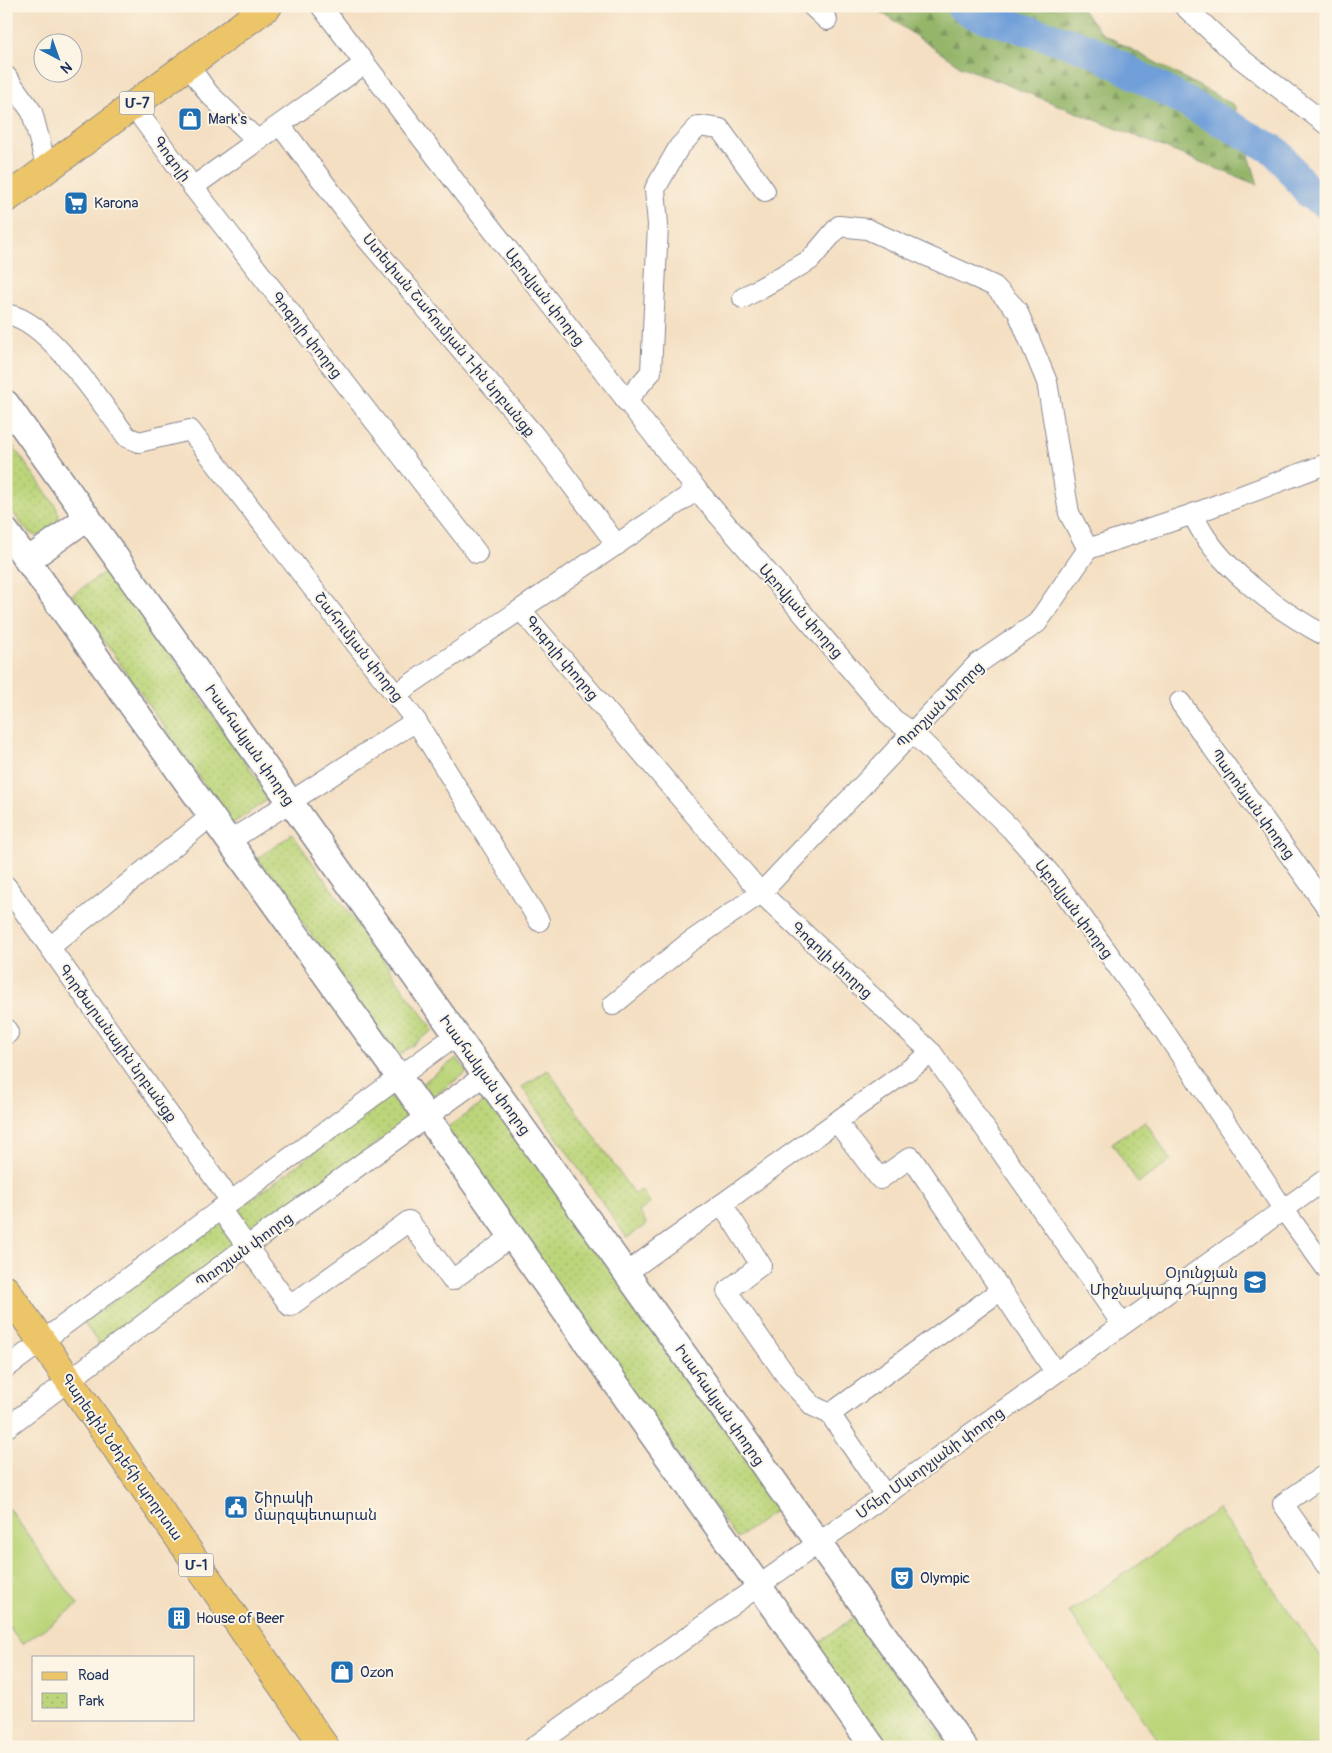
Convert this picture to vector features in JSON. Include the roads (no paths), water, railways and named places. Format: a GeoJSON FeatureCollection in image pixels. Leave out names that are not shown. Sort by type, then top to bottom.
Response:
{"type":"FeatureCollection","features":[{"type":"Feature","properties":{"kind":"main road","name":"Մ-7"},"geometry":{"type":"LineString","coordinates":[[6,199],[268,6]]}},
{"type":"Feature","properties":{"kind":"main road","name":"Գարեգին Նժդեհի պողոտա"},"geometry":{"type":"LineString","coordinates":[[6,1290],[325,1747]]}},
{"type":"Feature","properties":{"kind":"street","name":"Աբովյան փողոց"},"geometry":{"type":"LineString","coordinates":[[322,6],[364,64],[626,402],[698,490],[894,719],[912,732],[1011,829],[1053,877],[1165,1032],[1284,1210],[1326,1268]]}},
{"type":"Feature","properties":{"kind":"street"},"geometry":{"type":"LineString","coordinates":[[812,6],[827,20]]}},
{"type":"Feature","properties":{"kind":"street"},"geometry":{"type":"LineString","coordinates":[[1184,6],[1240,58],[1326,124]]}},
{"type":"Feature","properties":{"kind":"street"},"geometry":{"type":"LineString","coordinates":[[193,187],[364,64]]}},
{"type":"Feature","properties":{"kind":"street"},"geometry":{"type":"LineString","coordinates":[[188,65],[209,94],[258,141]]}},
{"type":"Feature","properties":{"kind":"street"},"geometry":{"type":"LineString","coordinates":[[6,76],[32,112],[47,169]]}},
{"type":"Feature","properties":{"kind":"street","name":"Գոգոլի"},"geometry":{"type":"LineString","coordinates":[[133,106],[193,187]]}},
{"type":"Feature","properties":{"kind":"street","name":"Ստեփան Շահումյան 1-ին նրբանցք"},"geometry":{"type":"LineString","coordinates":[[280,125],[366,238],[535,436],[617,545]]}},
{"type":"Feature","properties":{"kind":"street"},"geometry":{"type":"LineString","coordinates":[[626,402],[651,372],[658,225],[655,189],[678,147],[699,126],[720,129],[765,191]]}},
{"type":"Feature","properties":{"kind":"street","name":"Գոգոլի փողոց"},"geometry":{"type":"LineString","coordinates":[[193,187],[477,554]]}},
{"type":"Feature","properties":{"kind":"street"},"geometry":{"type":"LineString","coordinates":[[743,298],[810,260],[839,226],[867,229],[994,286],[1017,310],[1047,382],[1069,512],[1088,549],[1193,514],[1326,464]]}},
{"type":"Feature","properties":{"kind":"street","name":"Շահումյան փողոց"},"geometry":{"type":"LineString","coordinates":[[6,317],[10,315],[18,316],[31,322],[60,350],[127,436],[139,442],[190,430],[416,721],[539,921]]}},
{"type":"Feature","properties":{"kind":"street","name":"Իսահակյան փողոց"},"geometry":{"type":"LineString","coordinates":[[6,403],[964,1747]]}},
{"type":"Feature","properties":{"kind":"street"},"geometry":{"type":"LineString","coordinates":[[396,694],[698,490]]}},
{"type":"Feature","properties":{"kind":"street"},"geometry":{"type":"LineString","coordinates":[[1193,514],[1201,534],[1257,593],[1326,636]]}},
{"type":"Feature","properties":{"kind":"street"},"geometry":{"type":"LineString","coordinates":[[27,561],[88,518]]}},
{"type":"Feature","properties":{"kind":"street"},"geometry":{"type":"LineString","coordinates":[[6,531],[210,817],[399,1077],[873,1747]]}},
{"type":"Feature","properties":{"kind":"street","name":"Պռոշյան փողոց"},"geometry":{"type":"LineString","coordinates":[[614,1005],[687,944],[761,893],[977,664],[1036,623],[1088,549]]}},
{"type":"Feature","properties":{"kind":"street","name":"Գոգոլի փողոց"},"geometry":{"type":"LineString","coordinates":[[521,610],[761,893],[932,1053],[1122,1324]]}},
{"type":"Feature","properties":{"kind":"street","name":"Պարոնյան փողոց"},"geometry":{"type":"LineString","coordinates":[[1180,702],[1326,906]]}},
{"type":"Feature","properties":{"kind":"street"},"geometry":{"type":"LineString","coordinates":[[228,842],[416,721]]}},
{"type":"Feature","properties":{"kind":"street"},"geometry":{"type":"LineString","coordinates":[[50,947],[210,817]]}},
{"type":"Feature","properties":{"kind":"street","name":"Գործարանային նրբանցք"},"geometry":{"type":"LineString","coordinates":[[6,886],[50,947],[225,1205],[246,1247],[290,1306],[410,1221],[452,1280],[512,1236]]}},
{"type":"Feature","properties":{"kind":"street"},"geometry":{"type":"LineString","coordinates":[[6,1368],[456,1035]]}},
{"type":"Feature","properties":{"kind":"street"},"geometry":{"type":"LineString","coordinates":[[626,1273],[932,1053]]}},
{"type":"Feature","properties":{"kind":"street","name":"Պռոշյան փողոց"},"geometry":{"type":"LineString","coordinates":[[6,1428],[246,1247],[485,1075]]}},
{"type":"Feature","properties":{"kind":"street"},"geometry":{"type":"LineString","coordinates":[[837,1122],[880,1179],[911,1157],[1055,1372]]}},
{"type":"Feature","properties":{"kind":"street","name":"Մհեր Մկտրչյանի փողոց"},"geometry":{"type":"LineString","coordinates":[[534,1747],[1326,1179]]}},
{"type":"Feature","properties":{"kind":"street"},"geometry":{"type":"LineString","coordinates":[[722,1204],[761,1265],[727,1291],[789,1380],[813,1406],[830,1414],[885,1495]]}},
{"type":"Feature","properties":{"kind":"street"},"geometry":{"type":"LineString","coordinates":[[830,1414],[1001,1290]]}},
{"type":"Feature","properties":{"kind":"street"},"geometry":{"type":"LineString","coordinates":[[1326,1474],[1283,1504],[1326,1565]]}},
{"type":"Feature","properties":{"kind":"waterway"},"geometry":{"type":"LineString","coordinates":[[961,6],[972,13],[1089,49],[1276,151],[1311,195],[1326,204]]}},
{"type":"Feature","properties":{"kind":"place","name":"Mark's"},"geometry":{"type":"Point","coordinates":[190,119]}},
{"type":"Feature","properties":{"kind":"place","name":"Karona"},"geometry":{"type":"Point","coordinates":[76,203]}},
{"type":"Feature","properties":{"kind":"place","name":"Օյունջյան Միջնակարգ Դպրոց"},"geometry":{"type":"Point","coordinates":[1255,1282]}},
{"type":"Feature","properties":{"kind":"place","name":"Շիրակի մարզպետարան"},"geometry":{"type":"Point","coordinates":[236,1507]}},
{"type":"Feature","properties":{"kind":"place","name":"Olympic"},"geometry":{"type":"Point","coordinates":[902,1578]}},
{"type":"Feature","properties":{"kind":"place","name":"House of Beer"},"geometry":{"type":"Point","coordinates":[179,1618]}},
{"type":"Feature","properties":{"kind":"place","name":"Ozon"},"geometry":{"type":"Point","coordinates":[342,1672]}}]}
